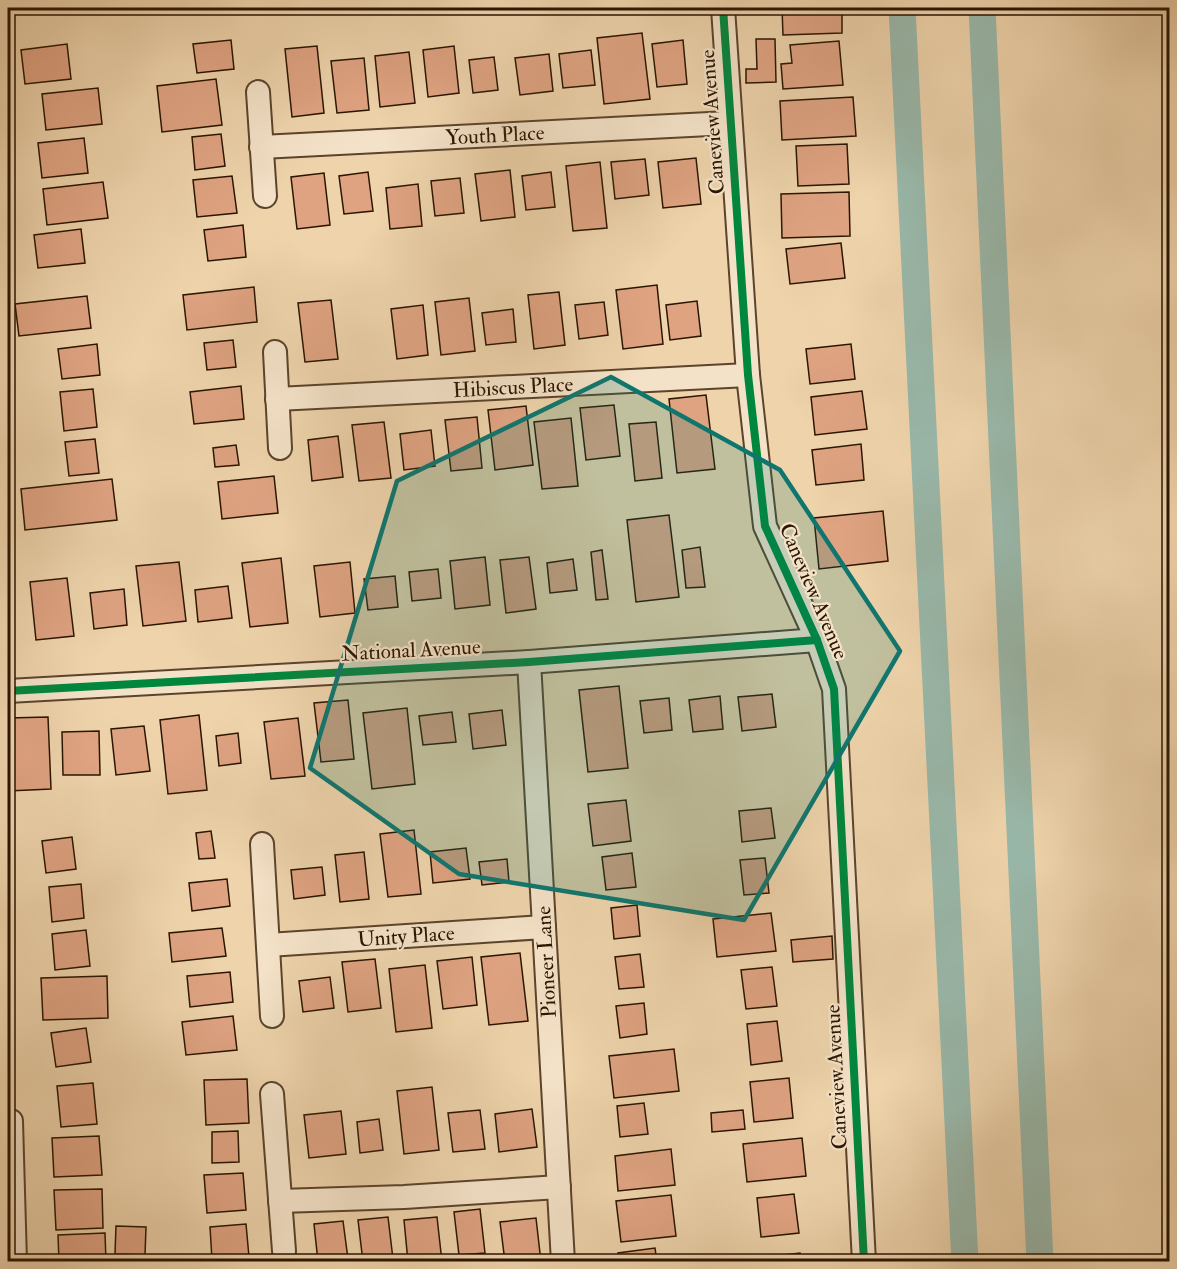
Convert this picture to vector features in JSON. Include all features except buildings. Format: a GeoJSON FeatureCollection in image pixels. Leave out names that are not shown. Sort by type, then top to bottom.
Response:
{"type":"FeatureCollection","features":[{"type":"Feature","properties":{"kind":"street","name":"Caneview Avenue"},"geometry":{"type":"LineString","coordinates":[[723,8],[729,123],[748,375],[765,526],[817,640],[834,688],[864,1262]]}},
{"type":"Feature","properties":{"kind":"street"},"geometry":{"type":"LineString","coordinates":[[258,92],[265,196]]}},
{"type":"Feature","properties":{"kind":"street","name":"Youth Place"},"geometry":{"type":"LineString","coordinates":[[261,147],[729,123]]}},
{"type":"Feature","properties":{"kind":"street"},"geometry":{"type":"LineString","coordinates":[[275,352],[280,448]]}},
{"type":"Feature","properties":{"kind":"street","name":"Hibiscus Place"},"geometry":{"type":"LineString","coordinates":[[278,399],[748,375]]}},
{"type":"Feature","properties":{"kind":"street","name":"National Avenue"},"geometry":{"type":"LineString","coordinates":[[8,691],[529,662],[817,640]]}},
{"type":"Feature","properties":{"kind":"street","name":"Pioneer Lane"},"geometry":{"type":"LineString","coordinates":[[529,662],[563,1262]]}},
{"type":"Feature","properties":{"kind":"street"},"geometry":{"type":"LineString","coordinates":[[262,844],[272,1016]]}},
{"type":"Feature","properties":{"kind":"street","name":"Unity Place"},"geometry":{"type":"LineString","coordinates":[[268,945],[544,927]]}},
{"type":"Feature","properties":{"kind":"street"},"geometry":{"type":"LineString","coordinates":[[272,1094],[284,1251]]}},
{"type":"Feature","properties":{"kind":"street"},"geometry":{"type":"LineString","coordinates":[[11,1120],[11,1219],[15,1262]]}},
{"type":"Feature","properties":{"kind":"street"},"geometry":{"type":"LineString","coordinates":[[280,1201],[404,1197],[559,1187]]}},
{"type":"Feature","properties":{"kind":"highlighted area"},"geometry":{"type":"Polygon","coordinates":[[[611,377],[780,470],[900,651],[744,920],[459,874],[310,768],[397,481],[611,377]]]}},
{"type":"Feature","properties":{"kind":"waterway"},"geometry":{"type":"LineString","coordinates":[[902,8],[965,1262]]}},
{"type":"Feature","properties":{"kind":"waterway"},"geometry":{"type":"LineString","coordinates":[[982,8],[1040,1262]]}},
{"type":"Feature","properties":{"kind":"cycle path"},"geometry":{"type":"LineString","coordinates":[[723,8],[748,375],[765,526],[817,640],[834,689],[864,1262]]}},
{"type":"Feature","properties":{"kind":"cycle path"},"geometry":{"type":"LineString","coordinates":[[8,691],[529,662],[817,640]]}}]}
